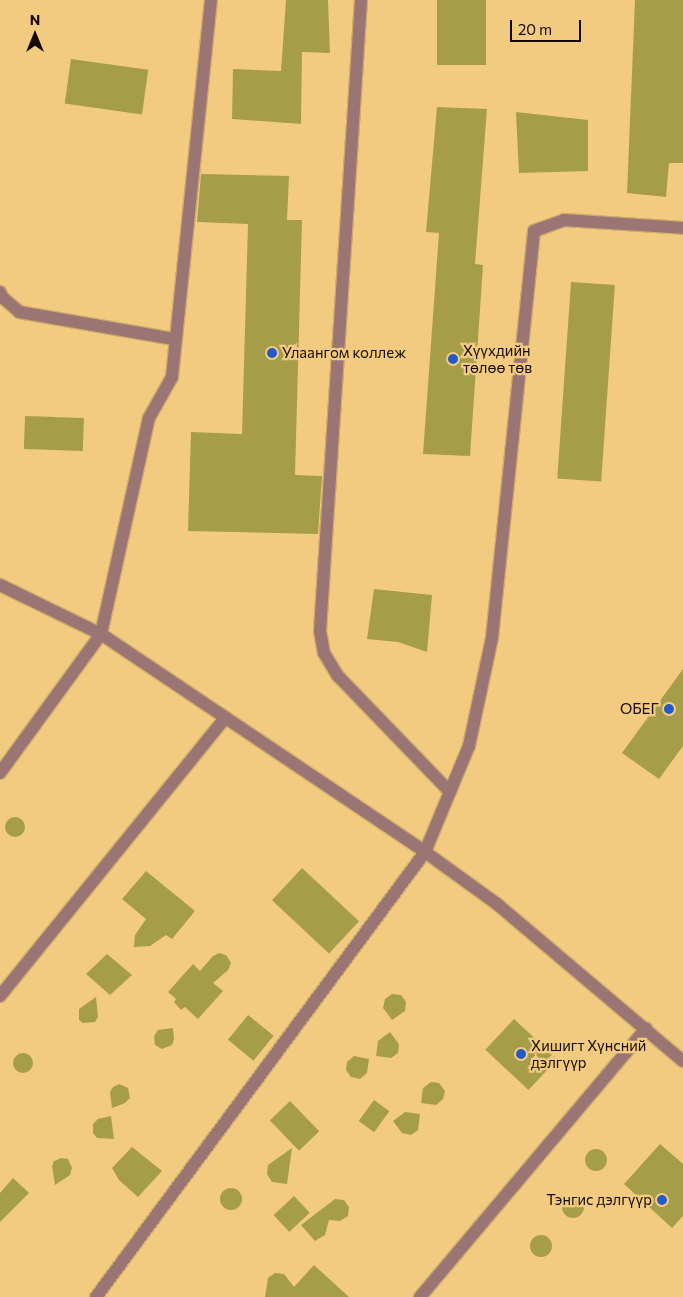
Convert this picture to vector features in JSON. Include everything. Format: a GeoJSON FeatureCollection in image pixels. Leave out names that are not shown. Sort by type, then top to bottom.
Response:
{"type":"FeatureCollection","features":[{"type":"Feature","properties":{"kind":"street"},"geometry":{"type":"LineString","coordinates":[[0,773],[101,634],[149,418],[172,377],[174,339],[211,0]]}},
{"type":"Feature","properties":{"kind":"street"},"geometry":{"type":"LineString","coordinates":[[361,0],[320,631],[324,653],[338,676],[450,792]]}},
{"type":"Feature","properties":{"kind":"street"},"geometry":{"type":"LineString","coordinates":[[96,1297],[425,852],[469,746],[492,638],[534,231],[564,220],[683,228]]}},
{"type":"Feature","properties":{"kind":"street"},"geometry":{"type":"LineString","coordinates":[[0,292],[2,297],[19,312],[174,339]]}},
{"type":"Feature","properties":{"kind":"street"},"geometry":{"type":"LineString","coordinates":[[0,586],[101,634],[425,852],[497,904],[683,1061]]}},
{"type":"Feature","properties":{"kind":"street"},"geometry":{"type":"LineString","coordinates":[[0,996],[225,718]]}},
{"type":"Feature","properties":{"kind":"street"},"geometry":{"type":"LineString","coordinates":[[420,1297],[646,1029]]}},
{"type":"Feature","properties":{"kind":"building"},"geometry":{"type":"Polygon","coordinates":[[[286,0],[328,0],[330,53],[302,52],[301,124],[232,119],[233,69],[281,71],[286,0]]]}},
{"type":"Feature","properties":{"kind":"building"},"geometry":{"type":"Polygon","coordinates":[[[437,0],[486,0],[486,65],[437,65],[437,0]]]}},
{"type":"Feature","properties":{"kind":"building"},"geometry":{"type":"Polygon","coordinates":[[[635,0],[683,0],[683,163],[669,163],[666,197],[627,193],[635,0]]]}},
{"type":"Feature","properties":{"kind":"building"},"geometry":{"type":"Polygon","coordinates":[[[71,59],[148,70],[142,114],[65,104],[71,59]]]}},
{"type":"Feature","properties":{"kind":"building"},"geometry":{"type":"Polygon","coordinates":[[[437,107],[487,109],[475,264],[483,265],[470,456],[423,454],[439,233],[426,232],[437,107]]]}},
{"type":"Feature","properties":{"kind":"building"},"geometry":{"type":"Polygon","coordinates":[[[516,112],[588,120],[588,171],[519,173],[516,112]]]}},
{"type":"Feature","properties":{"kind":"building"},"geometry":{"type":"Polygon","coordinates":[[[201,174],[289,176],[287,220],[302,220],[295,475],[322,476],[318,534],[188,531],[191,432],[242,434],[248,224],[197,222],[201,174]]]}},
{"type":"Feature","properties":{"kind":"building"},"geometry":{"type":"Polygon","coordinates":[[[571,282],[615,285],[601,482],[557,479],[571,282]]]}},
{"type":"Feature","properties":{"kind":"building"},"geometry":{"type":"Polygon","coordinates":[[[25,416],[84,418],[83,451],[24,449],[25,416]]]}},
{"type":"Feature","properties":{"kind":"building"},"geometry":{"type":"Polygon","coordinates":[[[374,589],[432,595],[427,652],[398,642],[367,639],[374,589]]]}},
{"type":"Feature","properties":{"kind":"building","name":"ОБЕГ"},"geometry":{"type":"Polygon","coordinates":[[[683,669],[683,746],[659,779],[622,753],[683,669]]]}},
{"type":"Feature","properties":{"kind":"building"},"geometry":{"type":"Polygon","coordinates":[[[11,817],[19,817],[25,823],[25,831],[19,837],[11,837],[5,831],[5,823],[11,817]]]}},
{"type":"Feature","properties":{"kind":"building"},"geometry":{"type":"Polygon","coordinates":[[[302,868],[359,921],[329,953],[272,900],[302,868]]]}},
{"type":"Feature","properties":{"kind":"building"},"geometry":{"type":"Polygon","coordinates":[[[146,871],[195,911],[172,939],[166,935],[150,946],[134,947],[135,935],[146,919],[122,899],[146,871]]]}},
{"type":"Feature","properties":{"kind":"building"},"geometry":{"type":"Polygon","coordinates":[[[219,953],[226,955],[231,963],[228,970],[213,983],[223,991],[198,1019],[185,1007],[181,1010],[174,1002],[176,999],[168,992],[193,964],[200,971],[213,956],[219,953]]]}},
{"type":"Feature","properties":{"kind":"building"},"geometry":{"type":"Polygon","coordinates":[[[107,954],[132,975],[110,995],[86,974],[107,954]]]}},
{"type":"Feature","properties":{"kind":"building"},"geometry":{"type":"Polygon","coordinates":[[[392,994],[401,995],[406,1002],[405,1011],[392,1020],[383,1008],[385,999],[392,994]]]}},
{"type":"Feature","properties":{"kind":"building"},"geometry":{"type":"Polygon","coordinates":[[[96,997],[98,1017],[95,1022],[83,1023],[79,1020],[79,1009],[96,997]]]}},
{"type":"Feature","properties":{"kind":"building"},"geometry":{"type":"Polygon","coordinates":[[[248,1015],[274,1036],[254,1061],[228,1040],[248,1015]]]}},
{"type":"Feature","properties":{"kind":"building","name":"Хишигт Хүнсний дэлгүүр"},"geometry":{"type":"Polygon","coordinates":[[[514,1019],[557,1059],[529,1090],[485,1050],[514,1019]]]}},
{"type":"Feature","properties":{"kind":"building"},"geometry":{"type":"Polygon","coordinates":[[[173,1028],[174,1039],[172,1045],[162,1049],[155,1045],[154,1036],[158,1030],[173,1028]]]}},
{"type":"Feature","properties":{"kind":"building"},"geometry":{"type":"Polygon","coordinates":[[[390,1032],[399,1044],[398,1053],[391,1058],[376,1056],[378,1041],[390,1032]]]}},
{"type":"Feature","properties":{"kind":"building"},"geometry":{"type":"Polygon","coordinates":[[[23,1053],[30,1056],[33,1063],[30,1070],[23,1073],[16,1070],[13,1063],[16,1056],[23,1053]]]}},
{"type":"Feature","properties":{"kind":"building"},"geometry":{"type":"Polygon","coordinates":[[[354,1056],[369,1059],[367,1073],[360,1079],[351,1077],[346,1070],[347,1062],[354,1056]]]}},
{"type":"Feature","properties":{"kind":"building"},"geometry":{"type":"Polygon","coordinates":[[[431,1082],[439,1083],[445,1091],[443,1099],[436,1105],[421,1103],[423,1088],[431,1082]]]}},
{"type":"Feature","properties":{"kind":"building"},"geometry":{"type":"Polygon","coordinates":[[[119,1084],[128,1088],[130,1098],[125,1103],[112,1108],[110,1092],[113,1087],[119,1084]]]}},
{"type":"Feature","properties":{"kind":"building"},"geometry":{"type":"Polygon","coordinates":[[[374,1100],[389,1111],[374,1132],[359,1121],[374,1100]]]}},
{"type":"Feature","properties":{"kind":"building"},"geometry":{"type":"Polygon","coordinates":[[[290,1101],[319,1131],[299,1151],[270,1120],[290,1101]]]}},
{"type":"Feature","properties":{"kind":"building"},"geometry":{"type":"Polygon","coordinates":[[[405,1112],[420,1114],[418,1130],[411,1135],[402,1133],[393,1121],[405,1112]]]}},
{"type":"Feature","properties":{"kind":"building"},"geometry":{"type":"Polygon","coordinates":[[[111,1116],[114,1139],[97,1138],[93,1133],[93,1124],[98,1119],[111,1116]]]}},
{"type":"Feature","properties":{"kind":"building","name":"Тэнгис дэлгүүр"},"geometry":{"type":"Polygon","coordinates":[[[660,1144],[683,1164],[683,1216],[672,1228],[624,1184],[660,1144]]]}},
{"type":"Feature","properties":{"kind":"building"},"geometry":{"type":"Polygon","coordinates":[[[132,1147],[162,1171],[138,1197],[119,1180],[112,1168],[132,1147]]]}},
{"type":"Feature","properties":{"kind":"building"},"geometry":{"type":"Polygon","coordinates":[[[292,1148],[287,1184],[272,1182],[267,1174],[268,1165],[292,1148]]]}},
{"type":"Feature","properties":{"kind":"building"},"geometry":{"type":"Polygon","coordinates":[[[596,1149],[604,1152],[607,1160],[604,1168],[596,1171],[588,1168],[585,1160],[588,1152],[596,1149]]]}},
{"type":"Feature","properties":{"kind":"building"},"geometry":{"type":"Polygon","coordinates":[[[61,1158],[68,1159],[72,1168],[70,1175],[55,1185],[52,1166],[54,1161],[61,1158]]]}},
{"type":"Feature","properties":{"kind":"building"},"geometry":{"type":"Polygon","coordinates":[[[13,1178],[29,1193],[0,1222],[0,1193],[13,1178]]]}},
{"type":"Feature","properties":{"kind":"building"},"geometry":{"type":"Polygon","coordinates":[[[231,1188],[239,1191],[242,1199],[239,1207],[231,1210],[223,1207],[220,1199],[223,1191],[231,1188]]]}},
{"type":"Feature","properties":{"kind":"building"},"geometry":{"type":"Polygon","coordinates":[[[294,1196],[310,1213],[289,1232],[274,1215],[294,1196]]]}},
{"type":"Feature","properties":{"kind":"building"},"geometry":{"type":"Polygon","coordinates":[[[573,1196],[581,1199],[584,1207],[581,1215],[573,1218],[565,1215],[562,1207],[565,1199],[573,1196]]]}},
{"type":"Feature","properties":{"kind":"building"},"geometry":{"type":"Polygon","coordinates":[[[335,1199],[344,1200],[349,1207],[348,1216],[340,1221],[329,1220],[325,1235],[315,1241],[301,1225],[335,1199]]]}},
{"type":"Feature","properties":{"kind":"building"},"geometry":{"type":"Polygon","coordinates":[[[541,1235],[549,1238],[552,1246],[549,1254],[541,1257],[533,1254],[530,1246],[533,1238],[541,1235]]]}},
{"type":"Feature","properties":{"kind":"building"},"geometry":{"type":"Polygon","coordinates":[[[314,1265],[349,1297],[265,1297],[268,1278],[275,1273],[284,1274],[294,1287],[314,1265]]]}},
{"type":"Feature","properties":{"kind":"place","name":"Улаангом коллеж"},"geometry":{"type":"Point","coordinates":[272,353]}},
{"type":"Feature","properties":{"kind":"place","name":"Хүүхдийн төлөө төв"},"geometry":{"type":"Point","coordinates":[453,359]}},
{"type":"Feature","properties":{"kind":"place","name":"ОБЕГ"},"geometry":{"type":"Point","coordinates":[669,709]}},
{"type":"Feature","properties":{"kind":"place","name":"Хишигт Хүнсний дэлгүүр"},"geometry":{"type":"Point","coordinates":[521,1054]}},
{"type":"Feature","properties":{"kind":"place","name":"Тэнгис дэлгүүр"},"geometry":{"type":"Point","coordinates":[662,1200]}}]}
